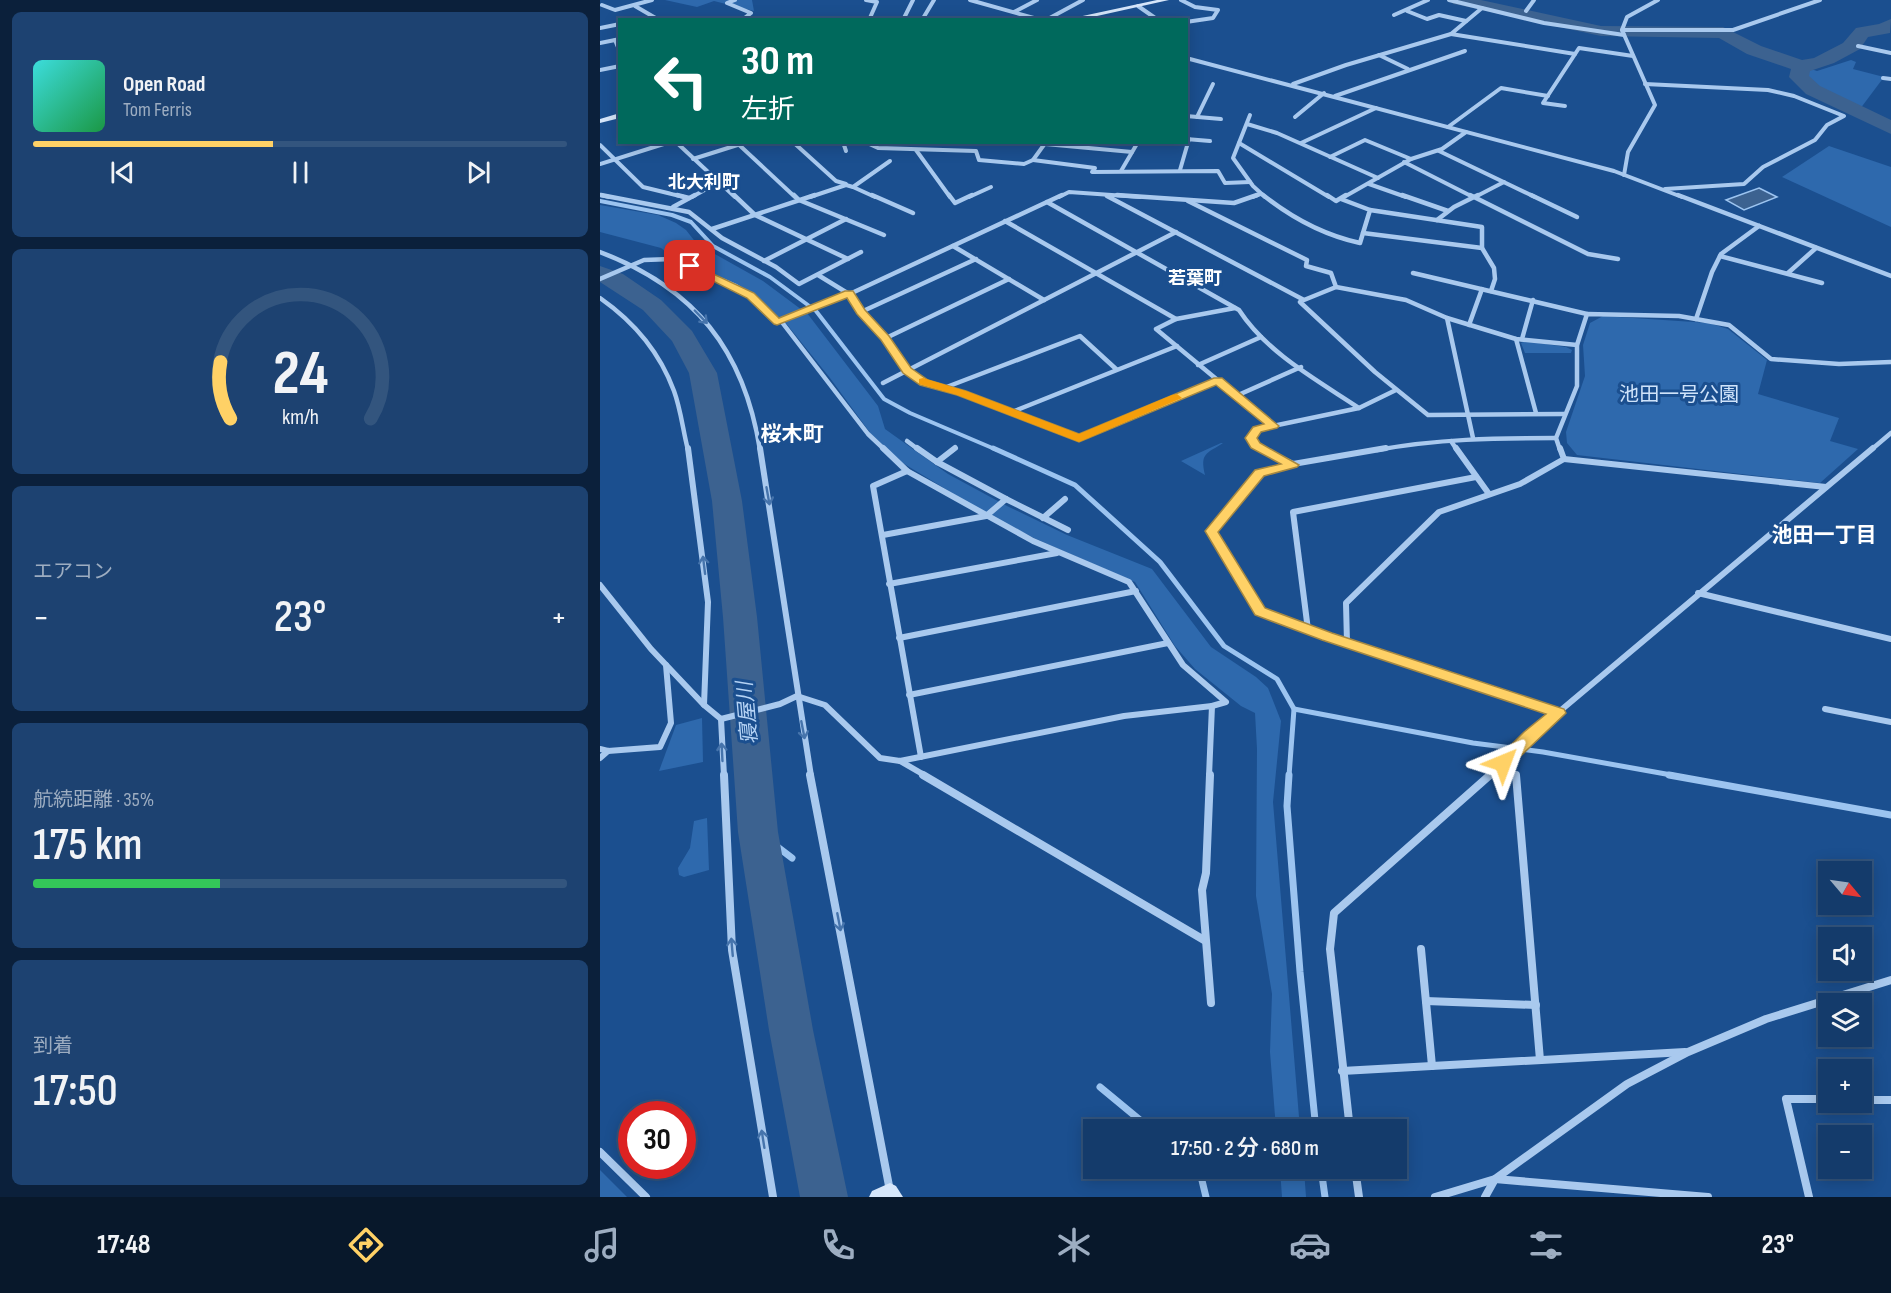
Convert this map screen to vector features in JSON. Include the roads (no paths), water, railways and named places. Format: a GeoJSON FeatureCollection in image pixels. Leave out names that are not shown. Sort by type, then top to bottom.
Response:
{"type":"FeatureCollection","features":[{"type":"Feature","properties":{"kind":"street"},"geometry":{"type":"LineString","coordinates":[[602,5],[615,10],[651,0]]}},
{"type":"Feature","properties":{"kind":"street"},"geometry":{"type":"LineString","coordinates":[[735,0],[727,3],[751,13],[745,18]]}},
{"type":"Feature","properties":{"kind":"street"},"geometry":{"type":"LineString","coordinates":[[866,0],[877,2],[870,18]]}},
{"type":"Feature","properties":{"kind":"street"},"geometry":{"type":"LineString","coordinates":[[904,18],[913,0]]}},
{"type":"Feature","properties":{"kind":"street"},"geometry":{"type":"LineString","coordinates":[[923,18],[934,0]]}},
{"type":"Feature","properties":{"kind":"street"},"geometry":{"type":"LineString","coordinates":[[970,0],[1034,18]]}},
{"type":"Feature","properties":{"kind":"street"},"geometry":{"type":"LineString","coordinates":[[985,4],[992,0]]}},
{"type":"Feature","properties":{"kind":"street"},"geometry":{"type":"LineString","coordinates":[[1014,12],[1037,0]]}},
{"type":"Feature","properties":{"kind":"street"},"geometry":{"type":"LineString","coordinates":[[1050,18],[1083,0]]}},
{"type":"Feature","properties":{"kind":"street"},"geometry":{"type":"LineString","coordinates":[[1077,18],[1166,0]]}},
{"type":"Feature","properties":{"kind":"street"},"geometry":{"type":"LineString","coordinates":[[1181,0],[1195,7],[1218,10],[1213,18],[1188,22]]}},
{"type":"Feature","properties":{"kind":"street"},"geometry":{"type":"LineString","coordinates":[[1394,15],[1428,0]]}},
{"type":"Feature","properties":{"kind":"street"},"geometry":{"type":"LineString","coordinates":[[1449,0],[1544,23],[1623,33],[1733,30],[1821,0]]}},
{"type":"Feature","properties":{"kind":"street"},"geometry":{"type":"LineString","coordinates":[[1526,11],[1534,0]]}},
{"type":"Feature","properties":{"kind":"street"},"geometry":{"type":"LineString","coordinates":[[1624,175],[1629,152],[1655,105],[1623,33],[1627,17],[1658,0]]}},
{"type":"Feature","properties":{"kind":"street"},"geometry":{"type":"LineString","coordinates":[[635,6],[656,18]]}},
{"type":"Feature","properties":{"kind":"street"},"geometry":{"type":"LineString","coordinates":[[1138,6],[1155,18]]}},
{"type":"Feature","properties":{"kind":"street"},"geometry":{"type":"LineString","coordinates":[[1292,84],[1378,55],[1451,34],[1482,8]]}},
{"type":"Feature","properties":{"kind":"street"},"geometry":{"type":"LineString","coordinates":[[1407,11],[1427,19],[1439,15],[1466,21]]}},
{"type":"Feature","properties":{"kind":"street"},"geometry":{"type":"LineString","coordinates":[[600,28],[618,24]]}},
{"type":"Feature","properties":{"kind":"street"},"geometry":{"type":"LineString","coordinates":[[1451,34],[1575,54]]}},
{"type":"Feature","properties":{"kind":"street"},"geometry":{"type":"LineString","coordinates":[[600,43],[617,40]]}},
{"type":"Feature","properties":{"kind":"street"},"geometry":{"type":"LineString","coordinates":[[1858,46],[1891,53]]}},
{"type":"Feature","properties":{"kind":"street"},"geometry":{"type":"LineString","coordinates":[[1565,106],[1543,103],[1579,48],[1633,56]]}},
{"type":"Feature","properties":{"kind":"street"},"geometry":{"type":"LineString","coordinates":[[1334,96],[1465,51]]}},
{"type":"Feature","properties":{"kind":"street"},"geometry":{"type":"LineString","coordinates":[[1378,55],[1408,69]]}},
{"type":"Feature","properties":{"kind":"street"},"geometry":{"type":"LineString","coordinates":[[1188,59],[1292,84],[1624,175],[1891,276]]}},
{"type":"Feature","properties":{"kind":"street"},"geometry":{"type":"LineString","coordinates":[[600,70],[618,66]]}},
{"type":"Feature","properties":{"kind":"street"},"geometry":{"type":"LineString","coordinates":[[1883,78],[1891,79]]}},
{"type":"Feature","properties":{"kind":"street"},"geometry":{"type":"LineString","coordinates":[[1197,117],[1213,84]]}},
{"type":"Feature","properties":{"kind":"street"},"geometry":{"type":"LineString","coordinates":[[1645,84],[1743,90],[1755,88],[1788,95],[1844,116],[1827,125],[1815,140],[1763,167],[1744,184],[1661,189]]}},
{"type":"Feature","properties":{"kind":"street"},"geometry":{"type":"LineString","coordinates":[[1448,127],[1501,88],[1548,96]]}},
{"type":"Feature","properties":{"kind":"street"},"geometry":{"type":"LineString","coordinates":[[1295,117],[1324,93]]}},
{"type":"Feature","properties":{"kind":"street"},"geometry":{"type":"LineString","coordinates":[[1300,143],[1376,107]]}},
{"type":"Feature","properties":{"kind":"street"},"geometry":{"type":"LineString","coordinates":[[1250,115],[1233,158],[1261,194],[1302,223],[1345,240],[1360,243],[1370,210]]}},
{"type":"Feature","properties":{"kind":"street"},"geometry":{"type":"LineString","coordinates":[[600,121],[618,116]]}},
{"type":"Feature","properties":{"kind":"street"},"geometry":{"type":"LineString","coordinates":[[1188,116],[1221,119]]}},
{"type":"Feature","properties":{"kind":"street"},"geometry":{"type":"LineString","coordinates":[[1247,124],[1277,133],[1378,178]]}},
{"type":"Feature","properties":{"kind":"street"},"geometry":{"type":"LineString","coordinates":[[1239,143],[1278,169],[1294,175],[1336,201],[1404,162],[1439,151],[1466,132]]}},
{"type":"Feature","properties":{"kind":"street"},"geometry":{"type":"LineString","coordinates":[[1188,139],[1210,141]]}},
{"type":"Feature","properties":{"kind":"street"},"geometry":{"type":"LineString","coordinates":[[1330,157],[1365,140],[1411,159]]}},
{"type":"Feature","properties":{"kind":"street"},"geometry":{"type":"LineString","coordinates":[[600,164],[664,144]]}},
{"type":"Feature","properties":{"kind":"street"},"geometry":{"type":"LineString","coordinates":[[678,144],[717,183],[754,215],[848,259]]}},
{"type":"Feature","properties":{"kind":"street"},"geometry":{"type":"LineString","coordinates":[[693,159],[737,144],[799,200],[884,235]]}},
{"type":"Feature","properties":{"kind":"street"},"geometry":{"type":"LineString","coordinates":[[795,144],[836,181],[913,213]]}},
{"type":"Feature","properties":{"kind":"street"},"geometry":{"type":"LineString","coordinates":[[844,144],[846,151]]}},
{"type":"Feature","properties":{"kind":"street"},"geometry":{"type":"LineString","coordinates":[[869,144],[878,148],[976,151],[979,160],[1024,164],[1033,160],[1045,144]]}},
{"type":"Feature","properties":{"kind":"street"},"geometry":{"type":"LineString","coordinates":[[905,149],[909,144]]}},
{"type":"Feature","properties":{"kind":"street"},"geometry":{"type":"LineString","coordinates":[[935,151],[939,144]]}},
{"type":"Feature","properties":{"kind":"street"},"geometry":{"type":"LineString","coordinates":[[1056,144],[1132,152]]}},
{"type":"Feature","properties":{"kind":"street"},"geometry":{"type":"LineString","coordinates":[[1121,171],[1137,144]]}},
{"type":"Feature","properties":{"kind":"street"},"geometry":{"type":"LineString","coordinates":[[1180,170],[1187,144]]}},
{"type":"Feature","properties":{"kind":"street"},"geometry":{"type":"LineString","coordinates":[[600,145],[643,187],[689,198]]}},
{"type":"Feature","properties":{"kind":"street"},"geometry":{"type":"LineString","coordinates":[[916,150],[955,203],[991,188]]}},
{"type":"Feature","properties":{"kind":"street"},"geometry":{"type":"LineString","coordinates":[[1439,151],[1577,217]]}},
{"type":"Feature","properties":{"kind":"street"},"geometry":{"type":"LineString","coordinates":[[1033,160],[1095,168],[1092,172],[1218,171],[1224,183],[1250,182]]}},
{"type":"Feature","properties":{"kind":"street"},"geometry":{"type":"LineString","coordinates":[[853,187],[890,161]]}},
{"type":"Feature","properties":{"kind":"street"},"geometry":{"type":"LineString","coordinates":[[1404,162],[1535,230],[1588,254],[1618,259]]}},
{"type":"Feature","properties":{"kind":"street"},"geometry":{"type":"LineString","coordinates":[[1437,220],[1473,196],[1504,182]]}},
{"type":"Feature","properties":{"kind":"street"},"geometry":{"type":"LineString","coordinates":[[673,207],[717,183]]}},
{"type":"Feature","properties":{"kind":"street"},"geometry":{"type":"LineString","coordinates":[[712,229],[846,184]]}},
{"type":"Feature","properties":{"kind":"street"},"geometry":{"type":"LineString","coordinates":[[1369,184],[1448,211]]}},
{"type":"Feature","properties":{"kind":"street"},"geometry":{"type":"LineString","coordinates":[[600,279],[631,264],[654,258],[672,259],[736,286],[751,296],[777,322],[849,294],[1069,192],[1234,203],[1261,194]]}},
{"type":"Feature","properties":{"kind":"street"},"geometry":{"type":"LineString","coordinates":[[600,195],[673,207],[689,212],[799,284],[861,252]]}},
{"type":"Feature","properties":{"kind":"street"},"geometry":{"type":"LineString","coordinates":[[1104,195],[1304,300],[1336,287],[1406,300],[1447,318],[1519,339],[1577,345]]}},
{"type":"Feature","properties":{"kind":"street"},"geometry":{"type":"LineString","coordinates":[[1341,199],[1370,210],[1482,227],[1482,249]]}},
{"type":"Feature","properties":{"kind":"street"},"geometry":{"type":"LineString","coordinates":[[1185,200],[1307,260],[1306,266],[1331,273],[1336,287]]}},
{"type":"Feature","properties":{"kind":"street"},"geometry":{"type":"LineString","coordinates":[[1047,202],[1239,310],[1244,322],[1261,337],[1359,408]]}},
{"type":"Feature","properties":{"kind":"street"},"geometry":{"type":"LineString","coordinates":[[764,261],[846,219]]}},
{"type":"Feature","properties":{"kind":"street"},"geometry":{"type":"LineString","coordinates":[[1005,221],[1176,319]]}},
{"type":"Feature","properties":{"kind":"street"},"geometry":{"type":"LineString","coordinates":[[1696,319],[1720,256],[1759,226]]}},
{"type":"Feature","properties":{"kind":"street"},"geometry":{"type":"LineString","coordinates":[[883,383],[1176,232]]}},
{"type":"Feature","properties":{"kind":"street"},"geometry":{"type":"LineString","coordinates":[[1363,233],[1482,249],[1492,259],[1497,279],[1491,291]]}},
{"type":"Feature","properties":{"kind":"street"},"geometry":{"type":"LineString","coordinates":[[953,246],[1044,300]]}},
{"type":"Feature","properties":{"kind":"street"},"geometry":{"type":"LineString","coordinates":[[1788,273],[1816,248]]}},
{"type":"Feature","properties":{"kind":"street"},"geometry":{"type":"LineString","coordinates":[[600,252],[631,264],[677,295],[701,316],[719,337],[736,366],[753,411],[776,539],[797,696],[887,1195]]}},
{"type":"Feature","properties":{"kind":"street"},"geometry":{"type":"LineString","coordinates":[[1720,256],[1822,283]]}},
{"type":"Feature","properties":{"kind":"street"},"geometry":{"type":"LineString","coordinates":[[861,312],[976,259]]}},
{"type":"Feature","properties":{"kind":"street"},"geometry":{"type":"LineString","coordinates":[[1413,273],[1587,314],[1679,316],[1729,325],[1771,359],[1839,364],[1891,362]]}},
{"type":"Feature","properties":{"kind":"street"},"geometry":{"type":"LineString","coordinates":[[818,275],[849,294],[861,312],[885,338],[907,371],[924,382],[1011,412],[1079,439],[1218,381]]}},
{"type":"Feature","properties":{"kind":"street"},"geometry":{"type":"LineString","coordinates":[[885,338],[1009,279]]}},
{"type":"Feature","properties":{"kind":"street"},"geometry":{"type":"LineString","coordinates":[[1469,325],[1482,289]]}},
{"type":"Feature","properties":{"kind":"street"},"geometry":{"type":"LineString","coordinates":[[1533,300],[1519,339],[1536,413]]}},
{"type":"Feature","properties":{"kind":"street"},"geometry":{"type":"LineString","coordinates":[[602,302],[630,321],[661,364],[674,391],[689,454],[708,602],[704,705]]}},
{"type":"Feature","properties":{"kind":"street"},"geometry":{"type":"LineString","coordinates":[[1300,302],[1396,390],[1428,415],[1564,414]]}},
{"type":"Feature","properties":{"kind":"street"},"geometry":{"type":"LineString","coordinates":[[1235,308],[1176,319],[1156,329],[1273,426]]}},
{"type":"Feature","properties":{"kind":"street"},"geometry":{"type":"LineString","coordinates":[[1564,459],[1556,438],[1577,386],[1577,345],[1587,314]]}},
{"type":"Feature","properties":{"kind":"street"},"geometry":{"type":"LineString","coordinates":[[1447,318],[1473,438]]}},
{"type":"Feature","properties":{"kind":"street"},"geometry":{"type":"LineString","coordinates":[[721,719],[780,704],[797,696],[825,705],[879,758],[900,761],[1124,716],[1212,706],[1226,702],[1183,665],[1129,582],[1058,552],[986,516],[907,471],[868,434],[781,321]]}},
{"type":"Feature","properties":{"kind":"street"},"geometry":{"type":"LineString","coordinates":[[944,388],[1080,336],[1116,369]]}},
{"type":"Feature","properties":{"kind":"street"},"geometry":{"type":"LineString","coordinates":[[1198,365],[1261,337]]}},
{"type":"Feature","properties":{"kind":"street"},"geometry":{"type":"LineString","coordinates":[[1011,412],[1177,346]]}},
{"type":"Feature","properties":{"kind":"street"},"geometry":{"type":"LineString","coordinates":[[1236,396],[1301,367]]}},
{"type":"Feature","properties":{"kind":"street"},"geometry":{"type":"LineString","coordinates":[[1293,465],[1255,446],[1251,438],[1257,430],[1359,408],[1396,390]]}},
{"type":"Feature","properties":{"kind":"street"},"geometry":{"type":"LineString","coordinates":[[1349,1119],[1330,949],[1334,913],[1529,737],[1891,433]]}},
{"type":"Feature","properties":{"kind":"street"},"geometry":{"type":"LineString","coordinates":[[1556,438],[1473,438],[1396,446],[1259,473],[1212,531],[1260,611],[1308,630],[1559,713]]}},
{"type":"Feature","properties":{"kind":"street"},"geometry":{"type":"LineString","coordinates":[[906,441],[937,462],[1068,530]]}},
{"type":"Feature","properties":{"kind":"street"},"geometry":{"type":"LineString","coordinates":[[1451,441],[1489,494]]}},
{"type":"Feature","properties":{"kind":"street"},"geometry":{"type":"LineString","coordinates":[[937,462],[955,448]]}},
{"type":"Feature","properties":{"kind":"street"},"geometry":{"type":"LineString","coordinates":[[1347,643],[1346,603],[1439,512],[1520,484],[1564,459],[1826,487]]}},
{"type":"Feature","properties":{"kind":"street"},"geometry":{"type":"LineString","coordinates":[[907,471],[873,486],[921,757]]}},
{"type":"Feature","properties":{"kind":"street"},"geometry":{"type":"LineString","coordinates":[[1308,630],[1293,512],[1476,477]]}},
{"type":"Feature","properties":{"kind":"street"},"geometry":{"type":"LineString","coordinates":[[883,535],[986,516],[1006,499]]}},
{"type":"Feature","properties":{"kind":"street"},"geometry":{"type":"LineString","coordinates":[[1042,518],[1065,499]]}},
{"type":"Feature","properties":{"kind":"street"},"geometry":{"type":"LineString","coordinates":[[889,584],[1058,552]]}},
{"type":"Feature","properties":{"kind":"street"},"geometry":{"type":"LineString","coordinates":[[600,586],[666,665],[704,705],[721,719],[732,950],[773,1197]]}},
{"type":"Feature","properties":{"kind":"street"},"geometry":{"type":"LineString","coordinates":[[899,638],[1136,591]]}},
{"type":"Feature","properties":{"kind":"street"},"geometry":{"type":"LineString","coordinates":[[1698,593],[1891,639]]}},
{"type":"Feature","properties":{"kind":"street"},"geometry":{"type":"LineString","coordinates":[[909,695],[1168,643]]}},
{"type":"Feature","properties":{"kind":"street"},"geometry":{"type":"LineString","coordinates":[[600,749],[608,751],[660,747],[671,723],[666,665]]}},
{"type":"Feature","properties":{"kind":"street"},"geometry":{"type":"LineString","coordinates":[[1211,1002],[1204,940],[1202,890],[1206,873],[1212,706]]}},
{"type":"Feature","properties":{"kind":"street"},"geometry":{"type":"LineString","coordinates":[[1825,709],[1891,722]]}},
{"type":"Feature","properties":{"kind":"street"},"geometry":{"type":"LineString","coordinates":[[600,758],[608,751]]}},
{"type":"Feature","properties":{"kind":"street"},"geometry":{"type":"LineString","coordinates":[[900,761],[1204,940]]}},
{"type":"Feature","properties":{"kind":"street"},"geometry":{"type":"LineString","coordinates":[[1505,761],[1516,774],[1540,1060]]}},
{"type":"Feature","properties":{"kind":"street"},"geometry":{"type":"LineString","coordinates":[[1421,949],[1432,1066]]}},
{"type":"Feature","properties":{"kind":"street"},"geometry":{"type":"LineString","coordinates":[[1435,1197],[1495,1179],[1627,1083],[1688,1052],[1766,1019],[1891,980]]}},
{"type":"Feature","properties":{"kind":"street"},"geometry":{"type":"LineString","coordinates":[[1426,1001],[1536,1005]]}},
{"type":"Feature","properties":{"kind":"street"},"geometry":{"type":"LineString","coordinates":[[1342,1071],[1688,1052]]}},
{"type":"Feature","properties":{"kind":"street"},"geometry":{"type":"LineString","coordinates":[[1809,1197],[1786,1099],[1818,1100]]}},
{"type":"Feature","properties":{"kind":"street"},"geometry":{"type":"LineString","coordinates":[[1872,1100],[1891,1100]]}},
{"type":"Feature","properties":{"kind":"street"},"geometry":{"type":"LineString","coordinates":[[600,1152],[646,1197]]}},
{"type":"Feature","properties":{"kind":"street"},"geometry":{"type":"LineString","coordinates":[[1357,1179],[1359,1197]]}},
{"type":"Feature","properties":{"kind":"street"},"geometry":{"type":"LineString","coordinates":[[1485,1197],[1495,1179]]}},
{"type":"Feature","properties":{"kind":"street"},"geometry":{"type":"LineString","coordinates":[[1495,1179],[1708,1197]]}},
{"type":"Feature","properties":{"kind":"waterway"},"geometry":{"type":"LineString","coordinates":[[1459,0],[1601,31],[1723,32],[1754,50],[1801,66]]}},
{"type":"Feature","properties":{"kind":"waterway"},"geometry":{"type":"LineString","coordinates":[[1801,66],[1821,62],[1841,52],[1853,45],[1852,43],[1862,32],[1884,29],[1891,24]]}},
{"type":"Feature","properties":{"kind":"waterway"},"geometry":{"type":"LineString","coordinates":[[1801,66],[1799,77],[1813,90],[1891,128]]}},
{"type":"Feature","properties":{"kind":"waterway"},"geometry":{"type":"LineString","coordinates":[[600,201],[672,215],[691,222],[713,246],[770,277],[816,311],[884,399],[910,413],[997,450]]}},
{"type":"Feature","properties":{"kind":"waterway","name":"寝屋川"},"geometry":{"type":"LineString","coordinates":[[600,273],[614,279],[652,305],[683,337],[703,373],[727,501],[740,617],[758,832],[791,1030],[824,1197]]}},
{"type":"Feature","properties":{"kind":"waterway"},"geometry":{"type":"LineString","coordinates":[[993,448],[1075,485],[1160,562],[1224,646],[1277,679],[1294,709]]}},
{"type":"Feature","properties":{"kind":"waterway"},"geometry":{"type":"LineString","coordinates":[[1289,776],[1294,709]]}},
{"type":"Feature","properties":{"kind":"waterway"},"geometry":{"type":"LineString","coordinates":[[1294,709],[1473,743],[1543,752],[1677,776]]}},
{"type":"Feature","properties":{"kind":"waterway"},"geometry":{"type":"LineString","coordinates":[[1289,775],[1287,806],[1315,1119]]}},
{"type":"Feature","properties":{"kind":"waterway"},"geometry":{"type":"LineString","coordinates":[[1669,775],[1891,815]]}},
{"type":"Feature","properties":{"kind":"waterway"},"geometry":{"type":"LineString","coordinates":[[758,832],[792,858]]}},
{"type":"Feature","properties":{"kind":"waterway"},"geometry":{"type":"LineString","coordinates":[[1100,1087],[1139,1119]]}},
{"type":"Feature","properties":{"kind":"waterway"},"geometry":{"type":"LineString","coordinates":[[1202,1179],[1206,1197]]}},
{"type":"Feature","properties":{"kind":"waterway"},"geometry":{"type":"LineString","coordinates":[[1323,1179],[1325,1197]]}},
{"type":"Feature","properties":{"kind":"district","name":"北大利町"},"geometry":{"type":"Point","coordinates":[704,182]}},
{"type":"Feature","properties":{"kind":"district","name":"若葉町"},"geometry":{"type":"Point","coordinates":[1195,278]}},
{"type":"Feature","properties":{"kind":"district","name":"桜木町"},"geometry":{"type":"Point","coordinates":[792,434]}},
{"type":"Feature","properties":{"kind":"district","name":"池田一丁目"},"geometry":{"type":"Point","coordinates":[1824,535]}},
{"type":"Feature","properties":{"kind":"park label","name":"池田一号公園"},"geometry":{"type":"Point","coordinates":[1679,394]}}]}
